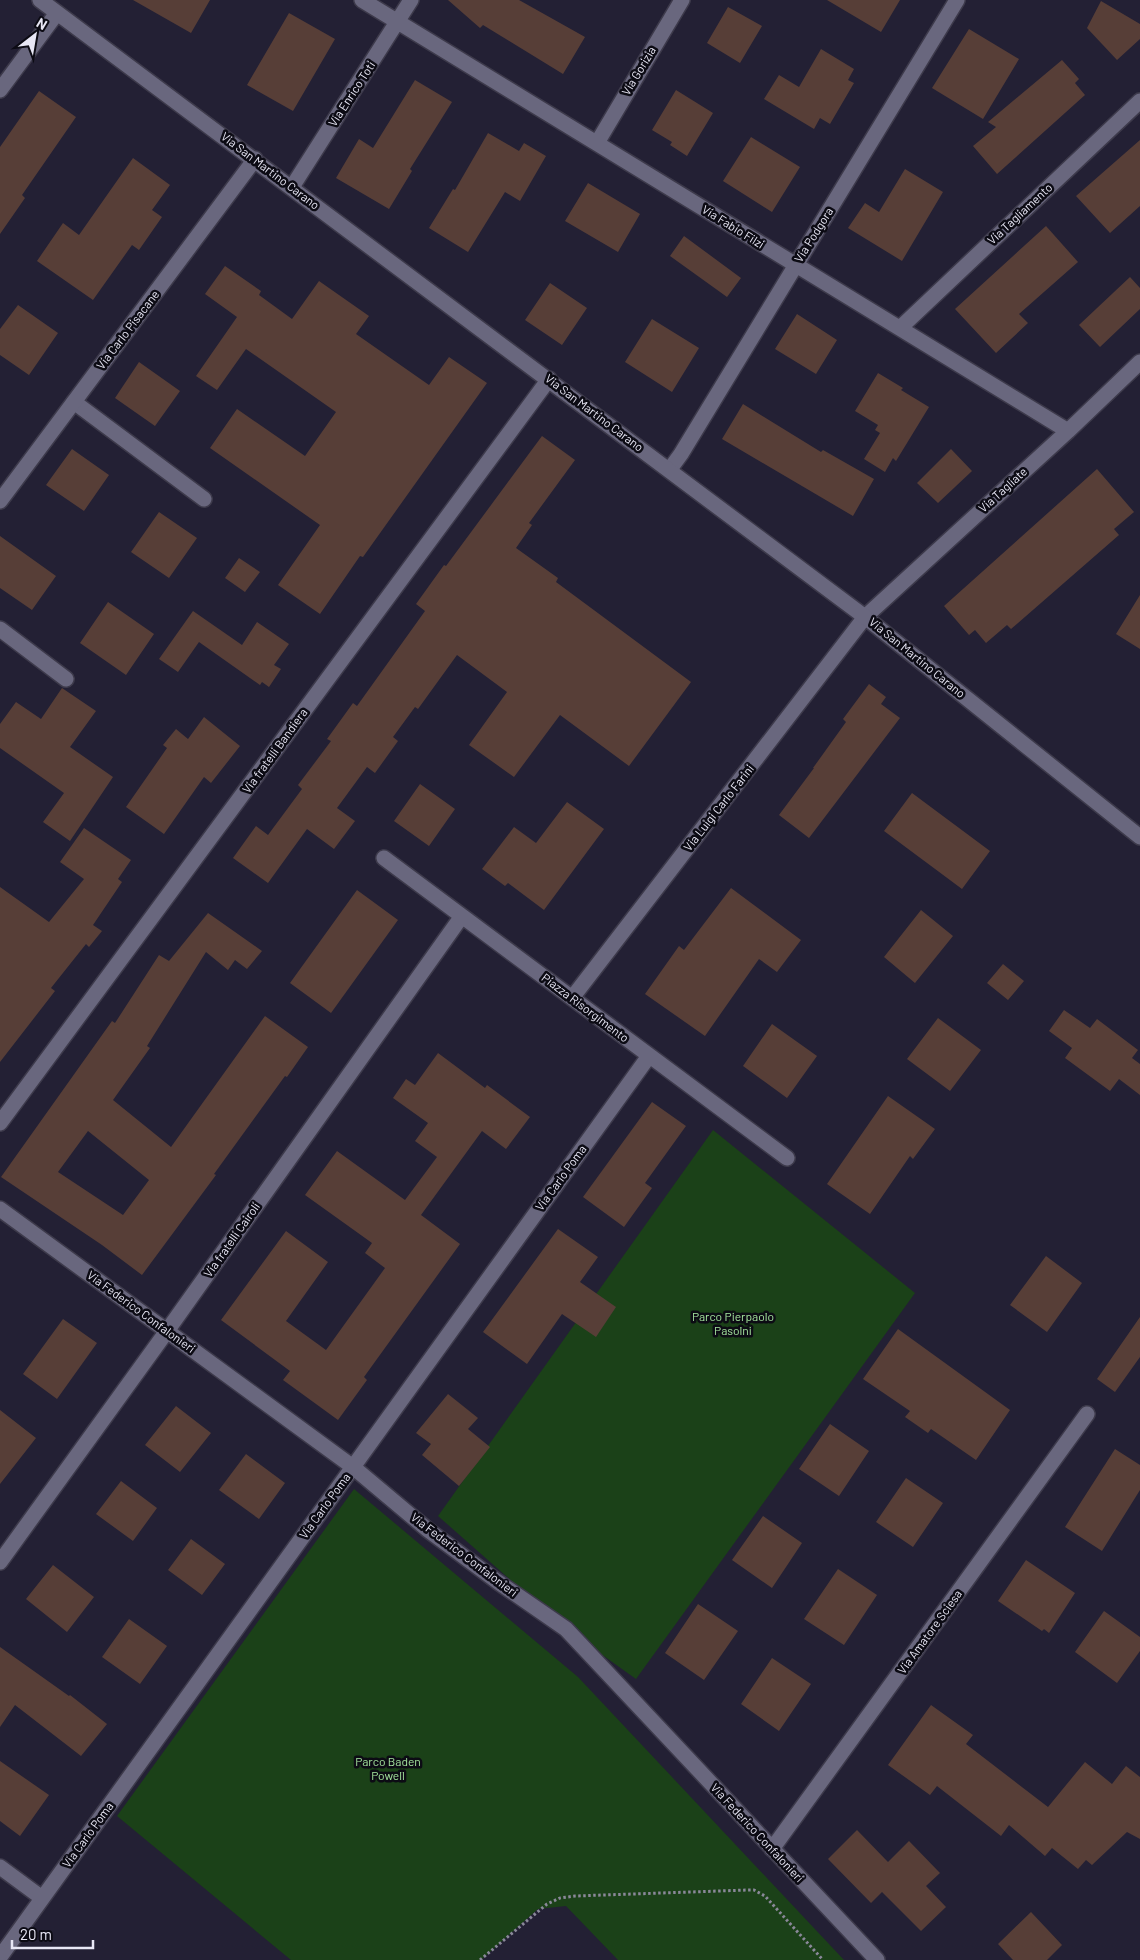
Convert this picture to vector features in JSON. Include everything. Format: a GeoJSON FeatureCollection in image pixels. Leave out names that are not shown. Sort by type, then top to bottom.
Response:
{"type":"FeatureCollection","features":[{"type":"Feature","properties":{"kind":"street","name":"Via San Martino Carano"},"geometry":{"type":"LineString","coordinates":[[40,0],[670,469],[865,617],[1140,837]]}},
{"type":"Feature","properties":{"kind":"street","name":"Via Fabio Filzi"},"geometry":{"type":"LineString","coordinates":[[362,0],[1068,431]]}},
{"type":"Feature","properties":{"kind":"street","name":"Via Enrico Toti"},"geometry":{"type":"LineString","coordinates":[[292,187],[411,0]]}},
{"type":"Feature","properties":{"kind":"street","name":"Via Gorizia"},"geometry":{"type":"LineString","coordinates":[[597,143],[682,0]]}},
{"type":"Feature","properties":{"kind":"street","name":"Via Podgora"},"geometry":{"type":"LineString","coordinates":[[670,469],[682,454],[957,0]]}},
{"type":"Feature","properties":{"kind":"street"},"geometry":{"type":"LineString","coordinates":[[0,90],[57,13]]}},
{"type":"Feature","properties":{"kind":"street","name":"Via Tagliamento"},"geometry":{"type":"LineString","coordinates":[[900,328],[1140,101]]}},
{"type":"Feature","properties":{"kind":"street","name":"Via Carlo Pisacane"},"geometry":{"type":"LineString","coordinates":[[0,501],[255,159]]}},
{"type":"Feature","properties":{"kind":"street","name":"Via Tagliate"},"geometry":{"type":"LineString","coordinates":[[865,617],[1068,431],[1140,362]]}},
{"type":"Feature","properties":{"kind":"street","name":"Via fratelli Bandiera"},"geometry":{"type":"LineString","coordinates":[[0,1122],[549,380]]}},
{"type":"Feature","properties":{"kind":"street"},"geometry":{"type":"LineString","coordinates":[[74,402],[204,499]]}},
{"type":"Feature","properties":{"kind":"street","name":"Via Luigi Carlo Farini"},"geometry":{"type":"LineString","coordinates":[[572,998],[865,617]]}},
{"type":"Feature","properties":{"kind":"street"},"geometry":{"type":"LineString","coordinates":[[0,629],[66,679]]}},
{"type":"Feature","properties":{"kind":"street","name":"Piazza Risorgimento"},"geometry":{"type":"LineString","coordinates":[[384,858],[787,1158]]}},
{"type":"Feature","properties":{"kind":"street","name":"Via fratelli Cairoli"},"geometry":{"type":"LineString","coordinates":[[0,1562],[462,916]]}},
{"type":"Feature","properties":{"kind":"street","name":"Via Carlo Poma"},"geometry":{"type":"LineString","coordinates":[[0,1957],[649,1056]]}},
{"type":"Feature","properties":{"kind":"street","name":"Via Federico Confalonieri"},"geometry":{"type":"LineString","coordinates":[[0,1209],[353,1467],[428,1530],[566,1629],[877,1960]]}},
{"type":"Feature","properties":{"kind":"street","name":"Via Amatore Sciesa"},"geometry":{"type":"LineString","coordinates":[[772,1849],[1087,1414]]}},
{"type":"Feature","properties":{"kind":"street"},"geometry":{"type":"LineString","coordinates":[[0,1867],[42,1898]]}},
{"type":"Feature","properties":{"kind":"path"},"geometry":{"type":"LineString","coordinates":[[480,1960],[547,1904],[560,1898],[748,1890],[754,1890],[765,1896],[823,1960]]}},
{"type":"Feature","properties":{"kind":"green space","name":"Parco Pierpaolo Pasolni"},"geometry":{"type":"Polygon","coordinates":[[[713,1130],[915,1293],[636,1679],[566,1629],[438,1516],[713,1130]]]}},
{"type":"Feature","properties":{"kind":"green space","name":"Parco Baden Powell"},"geometry":{"type":"Polygon","coordinates":[[[354,1489],[578,1677],[844,1960],[618,1960],[566,1906],[538,1909],[481,1960],[291,1960],[117,1816],[354,1489]]]}},
{"type":"Feature","properties":{"kind":"building"},"geometry":{"type":"Polygon","coordinates":[[[133,0],[210,0],[191,33],[133,0]]]}},
{"type":"Feature","properties":{"kind":"building"},"geometry":{"type":"Polygon","coordinates":[[[448,0],[519,0],[585,37],[563,74],[483,25],[480,28],[448,0]]]}},
{"type":"Feature","properties":{"kind":"building"},"geometry":{"type":"Polygon","coordinates":[[[827,0],[900,0],[881,32],[827,0]]]}},
{"type":"Feature","properties":{"kind":"building"},"geometry":{"type":"Polygon","coordinates":[[[1101,1],[1140,24],[1140,39],[1117,60],[1087,28],[1101,1]]]}},
{"type":"Feature","properties":{"kind":"building"},"geometry":{"type":"Polygon","coordinates":[[[728,7],[762,26],[740,63],[707,43],[728,7]]]}},
{"type":"Feature","properties":{"kind":"building"},"geometry":{"type":"Polygon","coordinates":[[[289,13],[335,39],[293,111],[247,85],[289,13]]]}},
{"type":"Feature","properties":{"kind":"building"},"geometry":{"type":"Polygon","coordinates":[[[969,29],[1019,59],[983,119],[932,88],[969,29]]]}},
{"type":"Feature","properties":{"kind":"building"},"geometry":{"type":"Polygon","coordinates":[[[821,49],[854,69],[848,80],[854,83],[830,124],[820,118],[814,129],[764,99],[779,75],[799,87],[821,49]]]}},
{"type":"Feature","properties":{"kind":"building"},"geometry":{"type":"Polygon","coordinates":[[[1062,60],[1079,79],[1075,83],[1085,95],[997,174],[973,146],[996,127],[988,122],[1062,60]]]}},
{"type":"Feature","properties":{"kind":"building"},"geometry":{"type":"Polygon","coordinates":[[[415,80],[452,102],[410,169],[412,171],[389,209],[336,178],[359,139],[373,148],[415,80]]]}},
{"type":"Feature","properties":{"kind":"building"},"geometry":{"type":"Polygon","coordinates":[[[676,90],[713,113],[687,156],[670,145],[672,142],[652,130],[676,90]]]}},
{"type":"Feature","properties":{"kind":"building"},"geometry":{"type":"Polygon","coordinates":[[[39,91],[76,117],[22,195],[25,198],[0,234],[0,147],[39,91]]]}},
{"type":"Feature","properties":{"kind":"building"},"geometry":{"type":"Polygon","coordinates":[[[488,133],[519,151],[524,143],[546,156],[520,201],[505,192],[468,252],[429,228],[453,189],[455,190],[488,133]]]}},
{"type":"Feature","properties":{"kind":"building"},"geometry":{"type":"Polygon","coordinates":[[[751,137],[800,167],[772,212],[723,181],[751,137]]]}},
{"type":"Feature","properties":{"kind":"building"},"geometry":{"type":"Polygon","coordinates":[[[1140,140],[1140,206],[1110,233],[1076,196],[1140,140]]]}},
{"type":"Feature","properties":{"kind":"building"},"geometry":{"type":"Polygon","coordinates":[[[133,158],[170,185],[152,210],[162,217],[139,250],[132,245],[93,300],[37,261],[63,223],[79,235],[133,158]]]}},
{"type":"Feature","properties":{"kind":"building"},"geometry":{"type":"Polygon","coordinates":[[[905,169],[943,192],[902,261],[848,228],[865,203],[879,212],[905,169]]]}},
{"type":"Feature","properties":{"kind":"building"},"geometry":{"type":"Polygon","coordinates":[[[588,183],[640,214],[618,252],[565,221],[588,183]]]}},
{"type":"Feature","properties":{"kind":"building"},"geometry":{"type":"Polygon","coordinates":[[[1046,226],[1078,262],[1019,314],[1028,323],[996,353],[955,309],[1046,226]]]}},
{"type":"Feature","properties":{"kind":"building"},"geometry":{"type":"Polygon","coordinates":[[[684,236],[741,278],[727,297],[670,256],[684,236]]]}},
{"type":"Feature","properties":{"kind":"building"},"geometry":{"type":"Polygon","coordinates":[[[225,266],[261,291],[259,295],[292,319],[319,281],[369,316],[356,334],[429,385],[449,357],[487,383],[363,557],[360,556],[320,614],[278,585],[320,525],[210,448],[237,409],[305,456],[336,412],[246,349],[217,390],[196,376],[237,317],[205,294],[225,266]]]}},
{"type":"Feature","properties":{"kind":"building"},"geometry":{"type":"Polygon","coordinates":[[[1130,277],[1140,288],[1140,309],[1100,347],[1079,325],[1130,277]]]}},
{"type":"Feature","properties":{"kind":"building"},"geometry":{"type":"Polygon","coordinates":[[[550,283],[587,308],[562,345],[525,320],[550,283]]]}},
{"type":"Feature","properties":{"kind":"building"},"geometry":{"type":"Polygon","coordinates":[[[18,305],[58,333],[29,375],[0,355],[0,329],[18,305]]]}},
{"type":"Feature","properties":{"kind":"building"},"geometry":{"type":"Polygon","coordinates":[[[797,314],[837,340],[816,374],[775,349],[797,314]]]}},
{"type":"Feature","properties":{"kind":"building"},"geometry":{"type":"Polygon","coordinates":[[[652,319],[699,348],[672,392],[625,362],[652,319]]]}},
{"type":"Feature","properties":{"kind":"building"},"geometry":{"type":"Polygon","coordinates":[[[139,362],[180,391],[155,426],[115,398],[139,362]]]}},
{"type":"Feature","properties":{"kind":"building"},"geometry":{"type":"Polygon","coordinates":[[[878,373],[929,407],[896,461],[893,458],[885,472],[864,459],[880,433],[875,430],[878,425],[855,411],[878,373]]]}},
{"type":"Feature","properties":{"kind":"building"},"geometry":{"type":"Polygon","coordinates":[[[743,404],[821,452],[823,450],[874,479],[853,516],[722,439],[743,404]]]}},
{"type":"Feature","properties":{"kind":"building"},"geometry":{"type":"Polygon","coordinates":[[[542,436],[575,460],[529,523],[532,525],[516,548],[558,578],[556,582],[691,682],[629,766],[560,715],[514,777],[469,745],[507,692],[457,655],[418,709],[415,707],[393,737],[398,741],[375,773],[367,767],[337,808],[355,821],[334,849],[307,829],[268,883],[233,858],[256,826],[268,835],[302,789],[298,785],[331,741],[327,739],[353,703],[357,706],[425,611],[416,604],[542,436]]]}},
{"type":"Feature","properties":{"kind":"building"},"geometry":{"type":"Polygon","coordinates":[[[72,449],[109,475],[84,511],[46,485],[72,449]]]}},
{"type":"Feature","properties":{"kind":"building"},"geometry":{"type":"Polygon","coordinates":[[[951,449],[972,471],[938,503],[917,483],[951,449]]]}},
{"type":"Feature","properties":{"kind":"building"},"geometry":{"type":"Polygon","coordinates":[[[1097,469],[1134,512],[1114,529],[1119,535],[1011,629],[1007,625],[986,643],[975,630],[969,635],[944,606],[1097,469]]]}},
{"type":"Feature","properties":{"kind":"building"},"geometry":{"type":"Polygon","coordinates":[[[159,512],[197,538],[169,578],[131,552],[159,512]]]}},
{"type":"Feature","properties":{"kind":"building"},"geometry":{"type":"Polygon","coordinates":[[[0,536],[56,576],[32,610],[0,588],[0,536]]]}},
{"type":"Feature","properties":{"kind":"building"},"geometry":{"type":"Polygon","coordinates":[[[239,558],[260,572],[245,592],[225,578],[239,558]]]}},
{"type":"Feature","properties":{"kind":"building"},"geometry":{"type":"Polygon","coordinates":[[[1140,595],[1140,649],[1116,634],[1140,595]]]}},
{"type":"Feature","properties":{"kind":"building"},"geometry":{"type":"Polygon","coordinates":[[[108,602],[154,634],[126,675],[80,643],[108,602]]]}},
{"type":"Feature","properties":{"kind":"building"},"geometry":{"type":"Polygon","coordinates":[[[193,611],[242,645],[257,622],[289,644],[274,665],[281,669],[269,687],[262,682],[260,685],[199,642],[178,672],[159,659],[193,611]]]}},
{"type":"Feature","properties":{"kind":"building"},"geometry":{"type":"Polygon","coordinates":[[[869,684],[886,697],[881,704],[900,718],[809,838],[779,815],[846,722],[843,719],[869,684]]]}},
{"type":"Feature","properties":{"kind":"building"},"geometry":{"type":"Polygon","coordinates":[[[62,688],[96,711],[70,747],[113,777],[70,841],[43,822],[64,793],[0,748],[0,724],[16,702],[41,719],[62,688]]]}},
{"type":"Feature","properties":{"kind":"building"},"geometry":{"type":"Polygon","coordinates":[[[204,717],[240,746],[211,783],[204,777],[164,834],[126,807],[167,748],[163,745],[176,729],[188,739],[204,717]]]}},
{"type":"Feature","properties":{"kind":"building"},"geometry":{"type":"Polygon","coordinates":[[[420,784],[455,809],[429,846],[394,821],[420,784]]]}},
{"type":"Feature","properties":{"kind":"building"},"geometry":{"type":"Polygon","coordinates":[[[912,793],[990,851],[962,889],[884,831],[912,793]]]}},
{"type":"Feature","properties":{"kind":"building"},"geometry":{"type":"Polygon","coordinates":[[[567,802],[604,829],[544,910],[508,883],[505,886],[482,869],[514,827],[536,843],[567,802]]]}},
{"type":"Feature","properties":{"kind":"building"},"geometry":{"type":"Polygon","coordinates":[[[84,828],[131,860],[118,879],[122,882],[93,925],[102,931],[89,947],[86,944],[51,988],[55,991],[0,1062],[0,887],[49,922],[84,879],[60,862],[84,828]]]}},
{"type":"Feature","properties":{"kind":"building"},"geometry":{"type":"Polygon","coordinates":[[[731,888],[801,940],[777,972],[759,959],[705,1036],[645,994],[679,946],[684,950],[731,888]]]}},
{"type":"Feature","properties":{"kind":"building"},"geometry":{"type":"Polygon","coordinates":[[[357,890],[398,920],[331,1013],[290,983],[357,890]]]}},
{"type":"Feature","properties":{"kind":"building"},"geometry":{"type":"Polygon","coordinates":[[[921,910],[953,936],[915,983],[884,957],[921,910]]]}},
{"type":"Feature","properties":{"kind":"building"},"geometry":{"type":"Polygon","coordinates":[[[208,913],[262,951],[247,969],[235,960],[228,970],[206,952],[147,1046],[150,1048],[113,1100],[171,1147],[265,1016],[308,1047],[287,1077],[285,1076],[214,1174],[216,1175],[142,1275],[102,1245],[1,1177],[112,1021],[115,1023],[159,955],[169,961],[208,913]],[[88,1131],[58,1172],[123,1215],[149,1180],[88,1131]]]}},
{"type":"Feature","properties":{"kind":"building"},"geometry":{"type":"Polygon","coordinates":[[[1003,964],[1024,981],[1008,1000],[987,983],[1003,964]]]}},
{"type":"Feature","properties":{"kind":"building"},"geometry":{"type":"Polygon","coordinates":[[[1064,1010],[1090,1028],[1097,1019],[1138,1050],[1132,1058],[1140,1064],[1140,1095],[1119,1079],[1110,1091],[1065,1058],[1072,1048],[1049,1031],[1064,1010]]]}},
{"type":"Feature","properties":{"kind":"building"},"geometry":{"type":"Polygon","coordinates":[[[938,1018],[981,1050],[950,1091],[907,1059],[938,1018]]]}},
{"type":"Feature","properties":{"kind":"building"},"geometry":{"type":"Polygon","coordinates":[[[772,1024],[817,1056],[787,1098],[743,1066],[772,1024]]]}},
{"type":"Feature","properties":{"kind":"building"},"geometry":{"type":"Polygon","coordinates":[[[438,1053],[485,1088],[487,1085],[530,1117],[506,1149],[482,1131],[421,1215],[460,1244],[364,1377],[367,1380],[338,1420],[283,1380],[290,1371],[221,1320],[286,1231],[328,1262],[286,1321],[326,1350],[385,1268],[365,1253],[372,1243],[305,1195],[337,1151],[405,1200],[437,1157],[415,1141],[428,1123],[393,1098],[406,1079],[415,1085],[438,1053]]]}},
{"type":"Feature","properties":{"kind":"building"},"geometry":{"type":"Polygon","coordinates":[[[888,1096],[935,1129],[913,1159],[910,1156],[870,1214],[827,1184],[888,1096]]]}},
{"type":"Feature","properties":{"kind":"building"},"geometry":{"type":"Polygon","coordinates":[[[652,1102],[686,1126],[645,1183],[652,1188],[624,1227],[583,1197],[652,1102]]]}},
{"type":"Feature","properties":{"kind":"building"},"geometry":{"type":"Polygon","coordinates":[[[558,1229],[598,1257],[580,1282],[616,1307],[596,1337],[562,1314],[527,1364],[483,1332],[558,1229]]]}},
{"type":"Feature","properties":{"kind":"building"},"geometry":{"type":"Polygon","coordinates":[[[1046,1256],[1082,1283],[1047,1332],[1010,1305],[1046,1256]]]}},
{"type":"Feature","properties":{"kind":"building"},"geometry":{"type":"Polygon","coordinates":[[[1140,1317],[1140,1357],[1115,1392],[1097,1379],[1140,1317]]]}},
{"type":"Feature","properties":{"kind":"building"},"geometry":{"type":"Polygon","coordinates":[[[63,1319],[97,1343],[57,1399],[23,1374],[63,1319]]]}},
{"type":"Feature","properties":{"kind":"building"},"geometry":{"type":"Polygon","coordinates":[[[898,1329],[1010,1410],[976,1460],[931,1429],[928,1433],[905,1417],[910,1411],[863,1379],[898,1329]]]}},
{"type":"Feature","properties":{"kind":"building"},"geometry":{"type":"Polygon","coordinates":[[[448,1394],[478,1418],[468,1429],[490,1447],[459,1486],[422,1455],[431,1444],[416,1433],[448,1394]]]}},
{"type":"Feature","properties":{"kind":"building"},"geometry":{"type":"Polygon","coordinates":[[[176,1406],[211,1433],[180,1472],[145,1445],[176,1406]]]}},
{"type":"Feature","properties":{"kind":"building"},"geometry":{"type":"Polygon","coordinates":[[[0,1410],[36,1438],[0,1484],[0,1410]]]}},
{"type":"Feature","properties":{"kind":"building"},"geometry":{"type":"Polygon","coordinates":[[[830,1424],[869,1451],[839,1496],[799,1469],[830,1424]]]}},
{"type":"Feature","properties":{"kind":"building"},"geometry":{"type":"Polygon","coordinates":[[[1115,1449],[1140,1465],[1140,1490],[1102,1551],[1065,1527],[1115,1449]]]}},
{"type":"Feature","properties":{"kind":"building"},"geometry":{"type":"Polygon","coordinates":[[[246,1454],[285,1483],[259,1519],[219,1490],[246,1454]]]}},
{"type":"Feature","properties":{"kind":"building"},"geometry":{"type":"Polygon","coordinates":[[[906,1478],[943,1503],[913,1547],[876,1522],[906,1478]]]}},
{"type":"Feature","properties":{"kind":"building"},"geometry":{"type":"Polygon","coordinates":[[[121,1481],[157,1508],[133,1541],[96,1514],[121,1481]]]}},
{"type":"Feature","properties":{"kind":"building"},"geometry":{"type":"Polygon","coordinates":[[[763,1516],[802,1543],[772,1588],[732,1560],[763,1516]]]}},
{"type":"Feature","properties":{"kind":"building"},"geometry":{"type":"Polygon","coordinates":[[[191,1539],[225,1564],[202,1595],[168,1570],[191,1539]]]}},
{"type":"Feature","properties":{"kind":"building"},"geometry":{"type":"Polygon","coordinates":[[[1026,1560],[1075,1593],[1049,1633],[1044,1629],[1042,1631],[998,1601],[1026,1560]]]}},
{"type":"Feature","properties":{"kind":"building"},"geometry":{"type":"Polygon","coordinates":[[[53,1565],[94,1597],[67,1632],[26,1599],[53,1565]]]}},
{"type":"Feature","properties":{"kind":"building"},"geometry":{"type":"Polygon","coordinates":[[[838,1569],[877,1595],[844,1645],[804,1619],[838,1569]]]}},
{"type":"Feature","properties":{"kind":"building"},"geometry":{"type":"Polygon","coordinates":[[[698,1604],[738,1631],[704,1680],[665,1653],[698,1604]]]}},
{"type":"Feature","properties":{"kind":"building"},"geometry":{"type":"Polygon","coordinates":[[[1104,1611],[1140,1637],[1140,1651],[1117,1683],[1075,1652],[1104,1611]]]}},
{"type":"Feature","properties":{"kind":"building"},"geometry":{"type":"Polygon","coordinates":[[[129,1619],[167,1646],[140,1684],[102,1657],[129,1619]]]}},
{"type":"Feature","properties":{"kind":"building"},"geometry":{"type":"Polygon","coordinates":[[[0,1647],[70,1695],[107,1724],[81,1756],[15,1705],[0,1727],[0,1647]]]}},
{"type":"Feature","properties":{"kind":"building"},"geometry":{"type":"Polygon","coordinates":[[[772,1658],[811,1684],[779,1731],[741,1704],[772,1658]]]}},
{"type":"Feature","properties":{"kind":"building"},"geometry":{"type":"Polygon","coordinates":[[[931,1705],[973,1735],[966,1744],[1048,1807],[1085,1762],[1112,1784],[1126,1766],[1140,1777],[1140,1839],[1127,1832],[1092,1865],[1086,1860],[1078,1869],[1052,1848],[1045,1856],[1009,1825],[1001,1836],[937,1786],[930,1795],[888,1765],[931,1705]]]}},
{"type":"Feature","properties":{"kind":"building"},"geometry":{"type":"Polygon","coordinates":[[[0,1761],[49,1795],[20,1836],[0,1821],[0,1761]]]}},
{"type":"Feature","properties":{"kind":"building"},"geometry":{"type":"Polygon","coordinates":[[[857,1830],[888,1862],[909,1841],[940,1873],[926,1886],[946,1907],[921,1931],[882,1892],[871,1903],[828,1859],[857,1830]]]}},
{"type":"Feature","properties":{"kind":"building"},"geometry":{"type":"Polygon","coordinates":[[[1031,1912],[1062,1945],[1047,1960],[1013,1960],[998,1944],[1031,1912]]]}}]}
